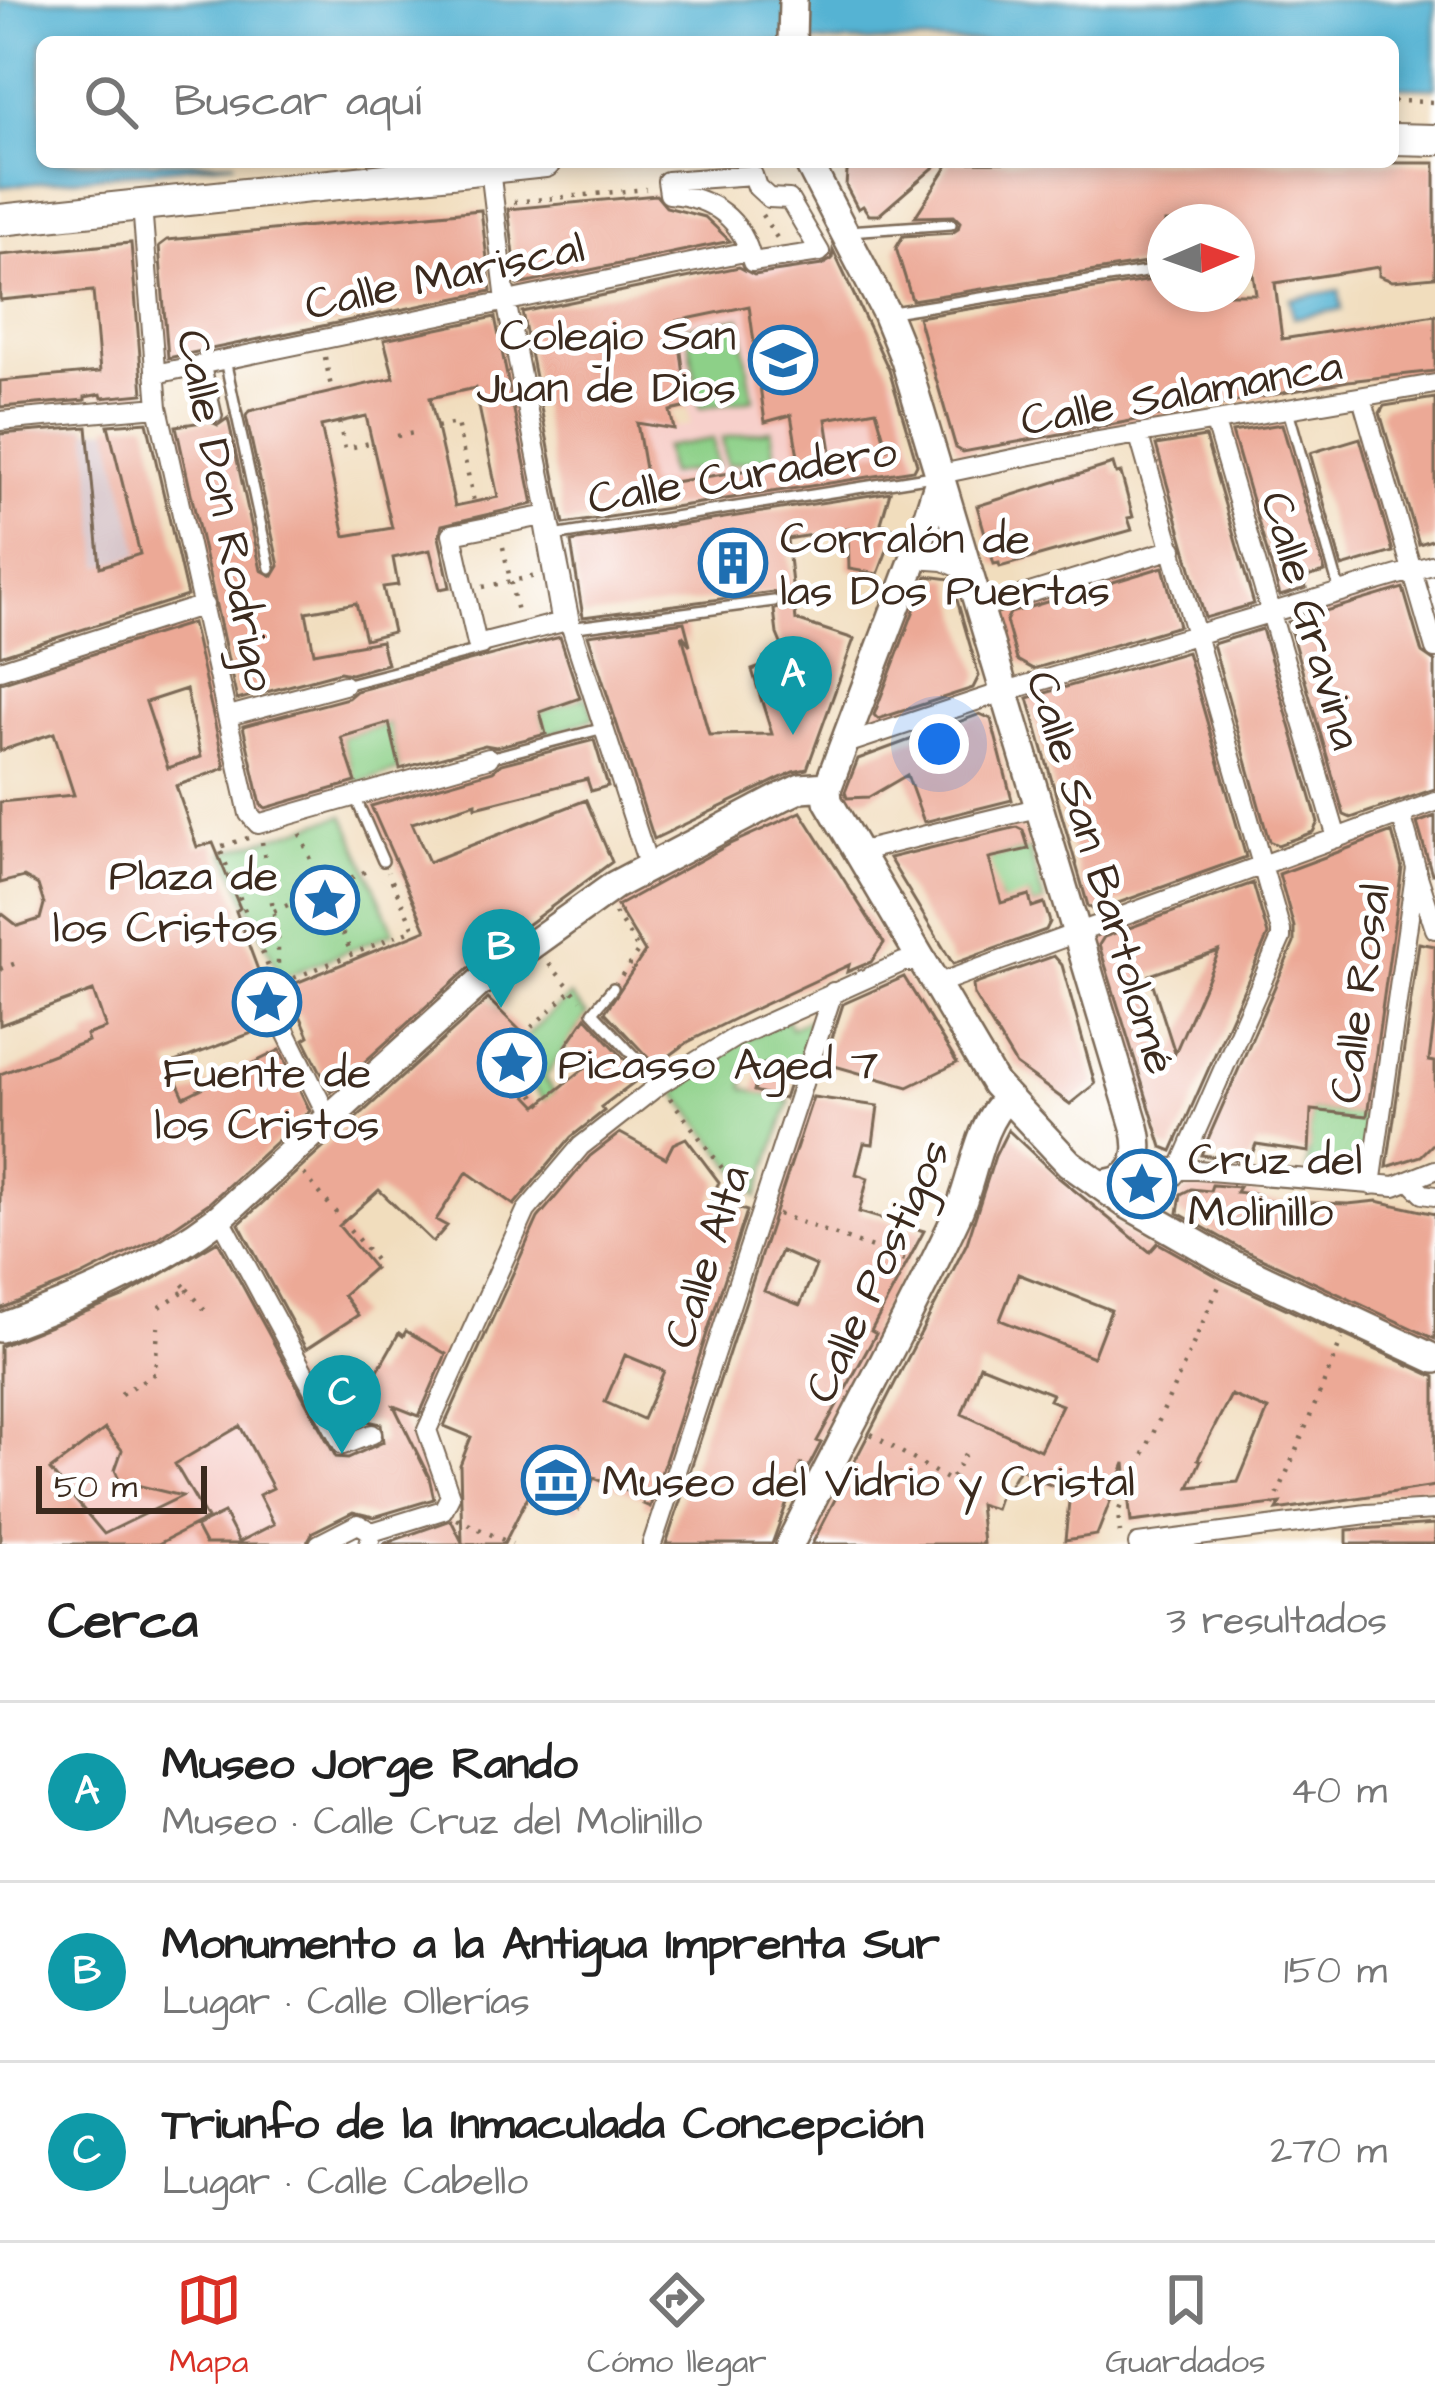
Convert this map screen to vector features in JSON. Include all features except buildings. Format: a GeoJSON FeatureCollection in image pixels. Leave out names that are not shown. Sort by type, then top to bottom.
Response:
{"type":"FeatureCollection","features":[{"type":"Feature","properties":{"kind":"main road"},"geometry":{"type":"LineString","coordinates":[[791,36],[793,0]]}},
{"type":"Feature","properties":{"kind":"main road"},"geometry":{"type":"LineString","coordinates":[[1399,139],[1435,140]]}},
{"type":"Feature","properties":{"kind":"main road"},"geometry":{"type":"LineString","coordinates":[[0,220],[498,168]]}},
{"type":"Feature","properties":{"kind":"main road","name":"Calle San Bartolomé"},"geometry":{"type":"LineString","coordinates":[[811,168],[886,313],[941,474],[1141,1152]]}},
{"type":"Feature","properties":{"kind":"main road"},"geometry":{"type":"LineString","coordinates":[[941,474],[828,786],[828,801],[1007,1098],[1069,1163],[1154,1221],[1230,1263],[1435,1359]]}},
{"type":"Feature","properties":{"kind":"main road"},"geometry":{"type":"LineString","coordinates":[[0,1328],[83,1298],[162,1260],[220,1217],[480,982],[602,893],[648,864],[801,788],[828,786]]}},
{"type":"Feature","properties":{"kind":"main road","name":"Calle Postigos"},"geometry":{"type":"LineString","coordinates":[[790,1544],[931,1270],[967,1195],[994,1110],[1007,1098]]}},
{"type":"Feature","properties":{"kind":"main road"},"geometry":{"type":"LineString","coordinates":[[1098,1184],[1120,1180],[1133,1169],[1141,1152]]}},
{"type":"Feature","properties":{"kind":"street"},"geometry":{"type":"LineString","coordinates":[[490,169],[506,301],[571,628],[648,864]]}},
{"type":"Feature","properties":{"kind":"street"},"geometry":{"type":"LineString","coordinates":[[749,251],[747,239],[728,216],[704,202],[668,194],[667,181],[753,175],[769,198]]}},
{"type":"Feature","properties":{"kind":"street","name":"Calle Mariscal"},"geometry":{"type":"LineString","coordinates":[[155,374],[749,251],[752,262],[820,252],[789,199],[769,198]]}},
{"type":"Feature","properties":{"kind":"street","name":"Calle Don Rodrigo"},"geometry":{"type":"LineString","coordinates":[[142,205],[158,407],[249,814],[258,824],[292,814]]}},
{"type":"Feature","properties":{"kind":"street","name":"Calle Salamanca"},"geometry":{"type":"LineString","coordinates":[[941,474],[1098,441],[1435,384]]}},
{"type":"Feature","properties":{"kind":"street"},"geometry":{"type":"LineString","coordinates":[[1362,398],[1435,649]]}},
{"type":"Feature","properties":{"kind":"street"},"geometry":{"type":"LineString","coordinates":[[0,421],[158,407]]}},
{"type":"Feature","properties":{"kind":"street","name":"Calle Gravina"},"geometry":{"type":"LineString","coordinates":[[1215,423],[1337,838]]}},
{"type":"Feature","properties":{"kind":"street"},"geometry":{"type":"LineString","coordinates":[[1139,436],[1281,938],[1179,1170],[1160,1192],[1154,1221]]}},
{"type":"Feature","properties":{"kind":"street"},"geometry":{"type":"LineString","coordinates":[[543,516],[553,572],[559,623],[477,644],[452,535],[543,516]]}},
{"type":"Feature","properties":{"kind":"street"},"geometry":{"type":"LineString","coordinates":[[981,608],[1173,549]]}},
{"type":"Feature","properties":{"kind":"street"},"geometry":{"type":"LineString","coordinates":[[914,559],[944,561],[971,573]]}},
{"type":"Feature","properties":{"kind":"street"},"geometry":{"type":"LineString","coordinates":[[843,746],[1006,691],[1435,564]]}},
{"type":"Feature","properties":{"kind":"street"},"geometry":{"type":"LineString","coordinates":[[0,670],[204,605]]}},
{"type":"Feature","properties":{"kind":"street"},"geometry":{"type":"LineString","coordinates":[[229,716],[344,685]]}},
{"type":"Feature","properties":{"kind":"street"},"geometry":{"type":"LineString","coordinates":[[292,814],[489,758]]}},
{"type":"Feature","properties":{"kind":"street"},"geometry":{"type":"LineString","coordinates":[[319,1544],[358,1524],[370,1538],[451,1515],[450,1496],[427,1430],[526,1211],[580,1145],[660,1084],[734,1038],[903,962],[945,981],[1435,802]]}},
{"type":"Feature","properties":{"kind":"street"},"geometry":{"type":"LineString","coordinates":[[861,856],[865,850],[1041,807]]}},
{"type":"Feature","properties":{"kind":"street","name":"Calle Rosal"},"geometry":{"type":"LineString","coordinates":[[1371,1185],[1416,868],[1400,814]]}},
{"type":"Feature","properties":{"kind":"street"},"geometry":{"type":"LineString","coordinates":[[1416,868],[1435,929]]}},
{"type":"Feature","properties":{"kind":"street"},"geometry":{"type":"LineString","coordinates":[[277,985],[279,1018],[329,1119]]}},
{"type":"Feature","properties":{"kind":"street","name":"Calle Alta"},"geometry":{"type":"LineString","coordinates":[[652,1544],[833,992]]}},
{"type":"Feature","properties":{"kind":"street"},"geometry":{"type":"LineString","coordinates":[[1141,1152],[1152,1166],[1179,1170],[1371,1185],[1412,1182],[1435,1170]]}},
{"type":"Feature","properties":{"kind":"street"},"geometry":{"type":"LineString","coordinates":[[1412,1182],[1423,1194],[1435,1196]]}},
{"type":"Feature","properties":{"kind":"street"},"geometry":{"type":"LineString","coordinates":[[220,1217],[343,1445],[372,1434]]}},
{"type":"Feature","properties":{"kind":"street"},"geometry":{"type":"LineString","coordinates":[[1138,1544],[1367,1514],[1435,1510]]}},
{"type":"Feature","properties":{"kind":"lane"},"geometry":{"type":"LineString","coordinates":[[844,231],[950,224]]}},
{"type":"Feature","properties":{"kind":"lane"},"geometry":{"type":"LineString","coordinates":[[886,313],[1147,272]]}},
{"type":"Feature","properties":{"kind":"lane"},"geometry":{"type":"LineString","coordinates":[[226,360],[270,568]]}},
{"type":"Feature","properties":{"kind":"lane"},"geometry":{"type":"LineString","coordinates":[[205,364],[217,416]]}},
{"type":"Feature","properties":{"kind":"lane"},"geometry":{"type":"LineString","coordinates":[[1288,410],[1340,592]]}},
{"type":"Feature","properties":{"kind":"lane","name":"Calle Curadero"},"geometry":{"type":"LineString","coordinates":[[553,536],[941,474]]}},
{"type":"Feature","properties":{"kind":"lane"},"geometry":{"type":"LineString","coordinates":[[344,685],[571,628],[774,601]]}},
{"type":"Feature","properties":{"kind":"lane"},"geometry":{"type":"LineString","coordinates":[[489,758],[604,728]]}},
{"type":"Feature","properties":{"kind":"lane"},"geometry":{"type":"LineString","coordinates":[[353,794],[383,860]]}},
{"type":"Feature","properties":{"kind":"lane"},"geometry":{"type":"LineString","coordinates":[[613,988],[592,1012],[660,1084]]}},
{"type":"Feature","properties":{"kind":"path"},"geometry":{"type":"LineString","coordinates":[[1399,101],[1435,102]]}},
{"type":"Feature","properties":{"kind":"path"},"geometry":{"type":"LineString","coordinates":[[505,202],[668,187]]}},
{"type":"Feature","properties":{"kind":"path"},"geometry":{"type":"LineString","coordinates":[[749,251],[785,250],[760,213],[769,198]]}},
{"type":"Feature","properties":{"kind":"path"},"geometry":{"type":"LineString","coordinates":[[321,340],[332,392]]}},
{"type":"Feature","properties":{"kind":"path"},"geometry":{"type":"LineString","coordinates":[[338,422],[345,449],[373,442]]}},
{"type":"Feature","properties":{"kind":"path"},"geometry":{"type":"LineString","coordinates":[[437,428],[457,423],[474,502]]}},
{"type":"Feature","properties":{"kind":"path"},"geometry":{"type":"LineString","coordinates":[[398,436],[414,434]]}},
{"type":"Feature","properties":{"kind":"path"},"geometry":{"type":"LineString","coordinates":[[499,530],[523,639]]}},
{"type":"Feature","properties":{"kind":"path"},"geometry":{"type":"LineString","coordinates":[[469,590],[553,572]]}},
{"type":"Feature","properties":{"kind":"path"},"geometry":{"type":"LineString","coordinates":[[292,814],[352,955]]}},
{"type":"Feature","properties":{"kind":"path"},"geometry":{"type":"LineString","coordinates":[[261,835],[278,938],[277,985],[219,847],[261,835]]}},
{"type":"Feature","properties":{"kind":"path"},"geometry":{"type":"LineString","coordinates":[[274,911],[383,860],[414,929],[277,985]]}},
{"type":"Feature","properties":{"kind":"path"},"geometry":{"type":"LineString","coordinates":[[602,893],[639,950],[613,988]]}},
{"type":"Feature","properties":{"kind":"path"},"geometry":{"type":"LineString","coordinates":[[541,955],[582,1000]]}},
{"type":"Feature","properties":{"kind":"path"},"geometry":{"type":"LineString","coordinates":[[0,969],[19,962]]}},
{"type":"Feature","properties":{"kind":"path"},"geometry":{"type":"LineString","coordinates":[[543,1105],[500,1056],[572,990]]}},
{"type":"Feature","properties":{"kind":"path"},"geometry":{"type":"LineString","coordinates":[[685,1118],[727,1175]]}},
{"type":"Feature","properties":{"kind":"path"},"geometry":{"type":"LineString","coordinates":[[289,1156],[375,1260]]}},
{"type":"Feature","properties":{"kind":"path"},"geometry":{"type":"LineString","coordinates":[[763,1208],[916,1264]]}},
{"type":"Feature","properties":{"kind":"path"},"geometry":{"type":"LineString","coordinates":[[162,1260],[206,1311]]}},
{"type":"Feature","properties":{"kind":"path"},"geometry":{"type":"LineString","coordinates":[[1120,1544],[1118,1512],[1230,1263]]}},
{"type":"Feature","properties":{"kind":"path"},"geometry":{"type":"LineString","coordinates":[[160,1307],[187,1289]]}},
{"type":"Feature","properties":{"kind":"path"},"geometry":{"type":"LineString","coordinates":[[121,1394],[155,1373],[158,1327]]}},
{"type":"Feature","properties":{"kind":"path"},"geometry":{"type":"LineString","coordinates":[[1274,1504],[1346,1331]]}},
{"type":"Feature","properties":{"kind":"path"},"geometry":{"type":"LineString","coordinates":[[851,1421],[950,1481],[966,1452]]}},
{"type":"Feature","properties":{"kind":"path"},"geometry":{"type":"LineString","coordinates":[[451,1515],[512,1544]]}},
{"type":"Feature","properties":{"kind":"shaded area","name":"Colegio San Juan de Dios"},"geometry":{"type":"Polygon","coordinates":[[[833,250],[895,382],[918,463],[912,473],[640,514],[621,418],[670,428],[690,425],[671,284],[742,269],[742,264],[833,250]]]}},
{"type":"Feature","properties":{"kind":"shaded area"},"geometry":{"type":"Polygon","coordinates":[[[87,425],[88,430],[148,426],[175,542],[0,600],[0,433],[87,425]]]}},
{"type":"Feature","properties":{"kind":"shaded area"},"geometry":{"type":"Polygon","coordinates":[[[169,1412],[309,1428],[321,1420],[336,1446],[268,1479],[301,1544],[81,1544],[50,1470],[105,1429],[120,1448],[169,1412]]]}},
{"type":"Feature","properties":{"kind":"green space"},"geometry":{"type":"Polygon","coordinates":[[[740,318],[753,399],[700,408],[687,327],[740,318]]]}},
{"type":"Feature","properties":{"kind":"green space"},"geometry":{"type":"Polygon","coordinates":[[[771,430],[775,457],[727,465],[722,438],[771,430]]]}},
{"type":"Feature","properties":{"kind":"green space"},"geometry":{"type":"Polygon","coordinates":[[[713,439],[717,467],[669,474],[664,447],[713,439]]]}},
{"type":"Feature","properties":{"kind":"green space"},"geometry":{"type":"Polygon","coordinates":[[[586,696],[594,718],[546,735],[540,712],[586,696]]]}},
{"type":"Feature","properties":{"kind":"green space"},"geometry":{"type":"Polygon","coordinates":[[[389,724],[400,770],[356,783],[341,737],[389,724]]]}},
{"type":"Feature","properties":{"kind":"green space"},"geometry":{"type":"Polygon","coordinates":[[[344,815],[394,932],[281,978],[225,852],[344,815]]]}},
{"type":"Feature","properties":{"kind":"green space"},"geometry":{"type":"Polygon","coordinates":[[[1029,849],[1044,903],[1032,907],[1029,896],[1004,907],[981,860],[1029,849]]]}},
{"type":"Feature","properties":{"kind":"green space"},"geometry":{"type":"Polygon","coordinates":[[[570,996],[587,1015],[545,1078],[559,1100],[551,1108],[505,1056],[570,996]]]}},
{"type":"Feature","properties":{"kind":"green space"},"geometry":{"type":"Polygon","coordinates":[[[813,1018],[799,1069],[771,1059],[743,1069],[744,1088],[790,1101],[757,1197],[675,1092],[690,1082],[684,1076],[739,1042],[787,1019],[791,1028],[813,1018]]]}},
{"type":"Feature","properties":{"kind":"green space"},"geometry":{"type":"Polygon","coordinates":[[[1311,1110],[1369,1116],[1360,1175],[1307,1171],[1311,1110]]]}},
{"type":"Feature","properties":{"kind":"water"},"geometry":{"type":"Polygon","coordinates":[[[0,0],[1435,0],[1435,88],[1399,87],[1399,36],[36,36],[36,168],[179,168],[0,187],[0,0]]]}},
{"type":"Feature","properties":{"kind":"water"},"geometry":{"type":"Polygon","coordinates":[[[1339,290],[1342,309],[1293,318],[1290,299],[1339,290]]]}},
{"type":"Feature","properties":{"kind":"place","name":"Colegio San Juan de Dios"},"geometry":{"type":"Point","coordinates":[783,360]}},
{"type":"Feature","properties":{"kind":"place","name":"Corralón de las Dos Puertas"},"geometry":{"type":"Point","coordinates":[733,563]}},
{"type":"Feature","properties":{"kind":"place","name":"Museo Jorge Rando"},"geometry":{"type":"Point","coordinates":[793,735]}},
{"type":"Feature","properties":{"kind":"place","name":"Plaza de los Cristos"},"geometry":{"type":"Point","coordinates":[325,900]}},
{"type":"Feature","properties":{"kind":"place","name":"Fuente de los Cristos"},"geometry":{"type":"Point","coordinates":[267,1002]}},
{"type":"Feature","properties":{"kind":"place","name":"Monumento a la Antigua Imprenta Sur"},"geometry":{"type":"Point","coordinates":[501,1008]}},
{"type":"Feature","properties":{"kind":"place","name":"Picasso Aged 7"},"geometry":{"type":"Point","coordinates":[512,1063]}},
{"type":"Feature","properties":{"kind":"place","name":"Cruz del Molinillo"},"geometry":{"type":"Point","coordinates":[1142,1184]}},
{"type":"Feature","properties":{"kind":"place","name":"Triunfo de la Inmaculada Concepción"},"geometry":{"type":"Point","coordinates":[342,1454]}},
{"type":"Feature","properties":{"kind":"place","name":"Museo del Vidrio y Cristal"},"geometry":{"type":"Point","coordinates":[556,1480]}}]}
